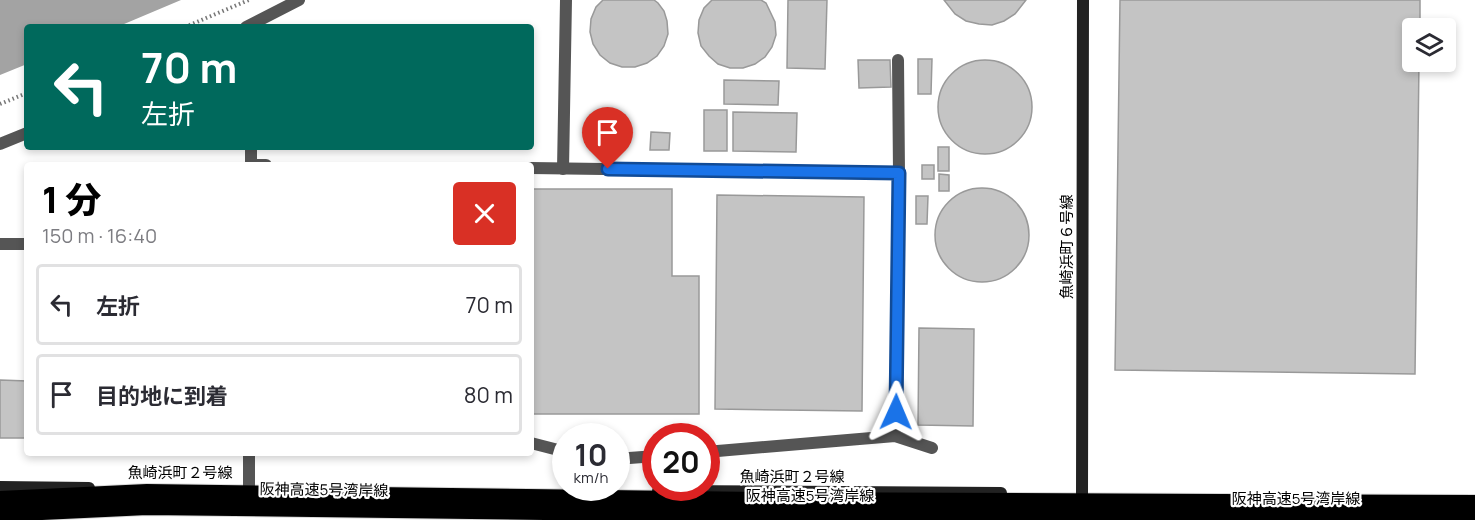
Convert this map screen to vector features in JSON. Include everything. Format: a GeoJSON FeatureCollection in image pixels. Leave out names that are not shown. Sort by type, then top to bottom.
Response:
{"type":"FeatureCollection","features":[{"type":"Feature","properties":{"kind":"highway","name":"阪神高速5号湾岸線"},"geometry":{"type":"LineString","coordinates":[[0,500],[147,493],[760,501],[1475,503]]}},
{"type":"Feature","properties":{"kind":"highway","name":"阪神高速5号湾岸線"},"geometry":{"type":"LineString","coordinates":[[0,513],[147,506],[1475,519]]}},
{"type":"Feature","properties":{"kind":"street","name":"魚崎浜町６号線"},"geometry":{"type":"LineString","coordinates":[[1082,494],[1083,0]]}},
{"type":"Feature","properties":{"kind":"street","name":"魚崎浜町２号線"},"geometry":{"type":"LineString","coordinates":[[0,487],[1082,494],[1475,503]]}},
{"type":"Feature","properties":{"kind":"lane"},"geometry":{"type":"LineString","coordinates":[[254,24],[298,0]]}},
{"type":"Feature","properties":{"kind":"lane"},"geometry":{"type":"LineString","coordinates":[[563,169],[566,0]]}},
{"type":"Feature","properties":{"kind":"lane"},"geometry":{"type":"LineString","coordinates":[[896,436],[898,60]]}},
{"type":"Feature","properties":{"kind":"lane"},"geometry":{"type":"LineString","coordinates":[[0,144],[24,134]]}},
{"type":"Feature","properties":{"kind":"lane"},"geometry":{"type":"LineString","coordinates":[[534,168],[899,173]]}},
{"type":"Feature","properties":{"kind":"lane"},"geometry":{"type":"LineString","coordinates":[[0,244],[24,244]]}},
{"type":"Feature","properties":{"kind":"lane"},"geometry":{"type":"LineString","coordinates":[[720,451],[896,436],[932,448]]}},
{"type":"Feature","properties":{"kind":"lane"},"geometry":{"type":"LineString","coordinates":[[534,444],[552,448]]}},
{"type":"Feature","properties":{"kind":"lane"},"geometry":{"type":"LineString","coordinates":[[249,456],[249,488]]}},
{"type":"Feature","properties":{"kind":"path"},"geometry":{"type":"LineString","coordinates":[[192,24],[249,0]]}},
{"type":"Feature","properties":{"kind":"path"},"geometry":{"type":"LineString","coordinates":[[0,104],[24,94]]}},
{"type":"Feature","properties":{"kind":"shaded area"},"geometry":{"type":"Polygon","coordinates":[[[0,0],[181,0],[124,24],[24,24],[24,65],[0,75],[0,0]]]}},
{"type":"Feature","properties":{"kind":"building"},"geometry":{"type":"Polygon","coordinates":[[[603,0],[654,0],[658,3],[664,11],[668,34],[657,56],[635,67],[622,67],[610,63],[600,55],[593,44],[590,32],[591,19],[596,7],[603,0]]]}},
{"type":"Feature","properties":{"kind":"building"},"geometry":{"type":"Polygon","coordinates":[[[712,0],[761,0],[766,3],[775,22],[776,35],[765,57],[743,68],[730,68],[718,64],[709,56],[701,46],[698,33],[699,20],[704,8],[712,0]]]}},
{"type":"Feature","properties":{"kind":"building"},"geometry":{"type":"Polygon","coordinates":[[[788,0],[827,0],[825,69],[787,68],[788,0]]]}},
{"type":"Feature","properties":{"kind":"building"},"geometry":{"type":"Polygon","coordinates":[[[944,0],[1026,0],[1015,14],[992,25],[966,21],[955,14],[944,0]]]}},
{"type":"Feature","properties":{"kind":"building"},"geometry":{"type":"Polygon","coordinates":[[[1120,0],[1420,0],[1420,18],[1402,18],[1402,72],[1419,72],[1415,374],[1115,370],[1120,0]]]}},
{"type":"Feature","properties":{"kind":"building"},"geometry":{"type":"Polygon","coordinates":[[[918,59],[932,59],[931,94],[918,94],[918,59]]]}},
{"type":"Feature","properties":{"kind":"building"},"geometry":{"type":"Polygon","coordinates":[[[858,60],[890,60],[891,87],[859,88],[858,60]]]}},
{"type":"Feature","properties":{"kind":"building"},"geometry":{"type":"Polygon","coordinates":[[[985,60],[1003,64],[1018,74],[1028,89],[1032,107],[1028,125],[1018,140],[1003,150],[985,154],[967,150],[952,140],[942,125],[938,107],[942,89],[952,74],[967,64],[985,60]]]}},
{"type":"Feature","properties":{"kind":"building"},"geometry":{"type":"Polygon","coordinates":[[[724,80],[779,81],[778,105],[724,104],[724,80]]]}},
{"type":"Feature","properties":{"kind":"building"},"geometry":{"type":"Polygon","coordinates":[[[704,110],[727,110],[727,151],[704,151],[704,110]]]}},
{"type":"Feature","properties":{"kind":"building"},"geometry":{"type":"Polygon","coordinates":[[[733,112],[797,113],[796,152],[733,151],[733,112]]]}},
{"type":"Feature","properties":{"kind":"building"},"geometry":{"type":"Polygon","coordinates":[[[651,132],[670,133],[669,150],[650,150],[651,132]]]}},
{"type":"Feature","properties":{"kind":"building"},"geometry":{"type":"Polygon","coordinates":[[[938,147],[949,147],[949,171],[938,171],[938,147]]]}},
{"type":"Feature","properties":{"kind":"building"},"geometry":{"type":"Polygon","coordinates":[[[922,165],[934,165],[934,179],[922,179],[922,165]]]}},
{"type":"Feature","properties":{"kind":"building"},"geometry":{"type":"Polygon","coordinates":[[[939,174],[949,175],[949,191],[939,191],[939,174]]]}},
{"type":"Feature","properties":{"kind":"building"},"geometry":{"type":"Polygon","coordinates":[[[982,188],[1000,192],[1015,202],[1025,217],[1029,235],[1025,253],[1015,268],[1000,278],[982,282],[964,278],[949,268],[939,253],[935,235],[939,217],[949,202],[964,192],[982,188]]]}},
{"type":"Feature","properties":{"kind":"building"},"geometry":{"type":"Polygon","coordinates":[[[534,189],[672,189],[672,276],[699,276],[699,414],[534,414],[534,189]]]}},
{"type":"Feature","properties":{"kind":"building"},"geometry":{"type":"Polygon","coordinates":[[[717,195],[864,197],[862,411],[715,409],[717,195]]]}},
{"type":"Feature","properties":{"kind":"building"},"geometry":{"type":"Polygon","coordinates":[[[916,196],[928,196],[927,224],[916,224],[916,196]]]}},
{"type":"Feature","properties":{"kind":"building"},"geometry":{"type":"Polygon","coordinates":[[[919,328],[974,329],[973,426],[918,425],[919,328]]]}},
{"type":"Feature","properties":{"kind":"building"},"geometry":{"type":"Polygon","coordinates":[[[0,380],[24,381],[24,438],[0,438],[0,380]]]}},
{"type":"Feature","properties":{"kind":"route"},"geometry":{"type":"LineString","coordinates":[[608,169],[899,173],[896,412]]}}]}
